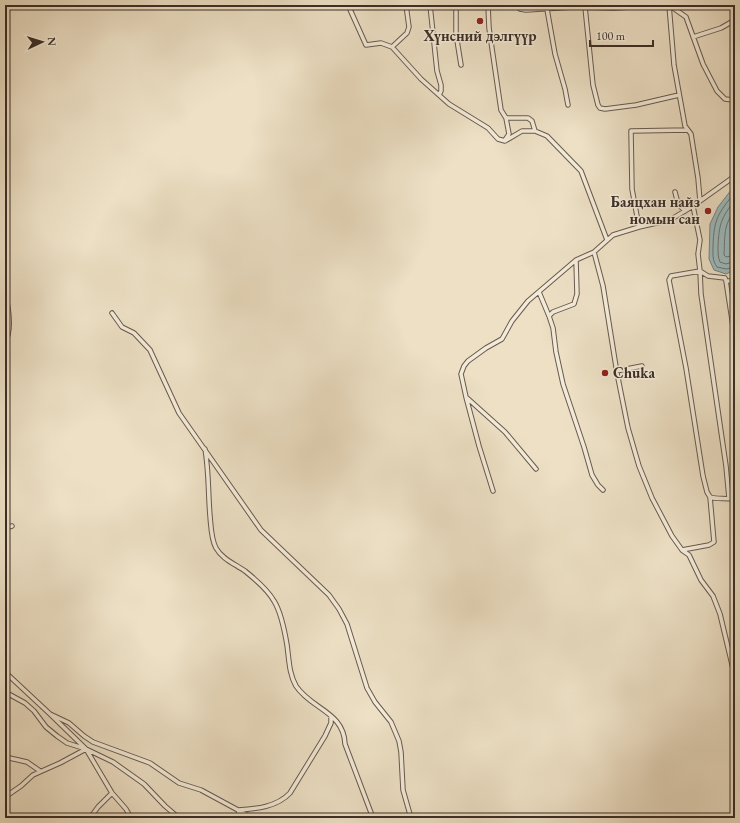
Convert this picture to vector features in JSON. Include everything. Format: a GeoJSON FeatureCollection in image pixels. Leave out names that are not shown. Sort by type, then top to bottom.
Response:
{"type":"FeatureCollection","features":[{"type":"Feature","properties":{"kind":"street"},"geometry":{"type":"LineString","coordinates":[[348,5],[366,46],[381,43],[392,47],[421,79],[449,104],[488,128],[498,139],[505,141],[522,130],[535,131],[547,136],[581,171],[607,240]]}},
{"type":"Feature","properties":{"kind":"street"},"geometry":{"type":"LineString","coordinates":[[392,47],[407,33],[409,27],[406,5]]}},
{"type":"Feature","properties":{"kind":"street"},"geometry":{"type":"LineString","coordinates":[[430,5],[437,71],[441,85],[439,95]]}},
{"type":"Feature","properties":{"kind":"street"},"geometry":{"type":"LineString","coordinates":[[456,5],[456,34],[461,65]]}},
{"type":"Feature","properties":{"kind":"street"},"geometry":{"type":"LineString","coordinates":[[505,141],[509,134],[506,118],[501,110],[489,28],[488,5],[508,5]]}},
{"type":"Feature","properties":{"kind":"street"},"geometry":{"type":"LineString","coordinates":[[516,5],[520,9],[526,10],[559,7],[669,5],[686,17],[703,64],[717,91],[725,99],[733,100],[735,98]]}},
{"type":"Feature","properties":{"kind":"street"},"geometry":{"type":"LineString","coordinates":[[669,5],[674,65],[685,126],[691,134],[700,201]]}},
{"type":"Feature","properties":{"kind":"street"},"geometry":{"type":"LineString","coordinates":[[585,7],[593,85],[600,108],[605,109],[636,105],[679,95]]}},
{"type":"Feature","properties":{"kind":"street"},"geometry":{"type":"LineString","coordinates":[[547,9],[555,54],[568,105]]}},
{"type":"Feature","properties":{"kind":"street"},"geometry":{"type":"LineString","coordinates":[[693,37],[721,28],[735,20]]}},
{"type":"Feature","properties":{"kind":"street"},"geometry":{"type":"LineString","coordinates":[[506,118],[528,118],[532,121],[535,131]]}},
{"type":"Feature","properties":{"kind":"street"},"geometry":{"type":"LineString","coordinates":[[639,227],[632,189],[631,131],[688,130]]}},
{"type":"Feature","properties":{"kind":"street"},"geometry":{"type":"LineString","coordinates":[[733,147],[735,158]]}},
{"type":"Feature","properties":{"kind":"street"},"geometry":{"type":"LineString","coordinates":[[494,491],[479,446],[466,397],[461,374],[464,366],[474,356],[502,339],[512,321],[528,301],[576,260],[594,252],[613,235],[670,220],[693,206],[735,176]]}},
{"type":"Feature","properties":{"kind":"street"},"geometry":{"type":"LineString","coordinates":[[674,192],[678,204],[685,211]]}},
{"type":"Feature","properties":{"kind":"street"},"geometry":{"type":"LineString","coordinates":[[693,206],[700,240],[698,254],[701,294],[726,466],[729,498]]}},
{"type":"Feature","properties":{"kind":"street"},"geometry":{"type":"LineString","coordinates":[[594,252],[603,286],[616,371],[628,428],[639,466],[652,498],[672,536],[682,550],[689,555],[701,580],[713,596],[720,614],[735,677]]}},
{"type":"Feature","properties":{"kind":"street"},"geometry":{"type":"LineString","coordinates":[[549,316],[553,312],[574,304],[577,294],[576,260]]}},
{"type":"Feature","properties":{"kind":"street"},"geometry":{"type":"LineString","coordinates":[[682,550],[709,545],[714,542],[710,497],[707,492],[703,476],[686,368],[669,280],[671,276],[700,270],[708,276],[725,278],[735,339]]}},
{"type":"Feature","properties":{"kind":"street"},"geometry":{"type":"LineString","coordinates":[[726,281],[735,281]]}},
{"type":"Feature","properties":{"kind":"street"},"geometry":{"type":"LineString","coordinates":[[5,292],[9,318],[8,338],[5,342]]}},
{"type":"Feature","properties":{"kind":"street"},"geometry":{"type":"LineString","coordinates":[[538,292],[553,328],[556,352],[564,384],[592,475],[602,490]]}},
{"type":"Feature","properties":{"kind":"street"},"geometry":{"type":"LineString","coordinates":[[112,313],[122,327],[134,333],[150,350],[179,413],[205,448],[261,530],[329,595],[342,614],[347,624],[367,688],[375,702],[391,722],[399,741],[402,752],[403,790],[411,818]]}},
{"type":"Feature","properties":{"kind":"street"},"geometry":{"type":"LineString","coordinates":[[616,371],[642,366]]}},
{"type":"Feature","properties":{"kind":"street"},"geometry":{"type":"LineString","coordinates":[[461,383],[466,397],[505,432],[536,469]]}},
{"type":"Feature","properties":{"kind":"street"},"geometry":{"type":"LineString","coordinates":[[205,448],[208,464],[211,530],[216,548],[223,557],[246,572],[267,591],[275,602],[287,646],[288,663],[296,685],[305,698],[332,716],[341,728],[345,736],[345,744],[373,818]]}},
{"type":"Feature","properties":{"kind":"street"},"geometry":{"type":"LineString","coordinates":[[710,497],[729,498],[735,500]]}},
{"type":"Feature","properties":{"kind":"street"},"geometry":{"type":"LineString","coordinates":[[5,528],[12,526]]}},
{"type":"Feature","properties":{"kind":"street"},"geometry":{"type":"LineString","coordinates":[[5,672],[86,749],[112,793],[126,809],[131,818]]}},
{"type":"Feature","properties":{"kind":"street"},"geometry":{"type":"LineString","coordinates":[[5,692],[26,703],[46,727],[67,743],[86,749],[113,762],[144,784],[179,818]]}},
{"type":"Feature","properties":{"kind":"street"},"geometry":{"type":"LineString","coordinates":[[50,714],[69,723],[93,742],[150,763],[179,783],[201,790],[252,818]]}},
{"type":"Feature","properties":{"kind":"street"},"geometry":{"type":"LineString","coordinates":[[238,810],[271,805],[286,797],[296,784],[325,736],[331,723],[332,716]]}},
{"type":"Feature","properties":{"kind":"street"},"geometry":{"type":"LineString","coordinates":[[5,797],[21,786],[33,775],[86,749]]}},
{"type":"Feature","properties":{"kind":"street"},"geometry":{"type":"LineString","coordinates":[[5,757],[27,762],[40,771]]}},
{"type":"Feature","properties":{"kind":"street"},"geometry":{"type":"LineString","coordinates":[[90,818],[98,807],[112,793]]}},
{"type":"Feature","properties":{"kind":"street"},"geometry":{"type":"LineString","coordinates":[[238,810],[241,818]]}},
{"type":"Feature","properties":{"kind":"water"},"geometry":{"type":"Polygon","coordinates":[[[735,185],[735,270],[726,274],[714,270],[709,259],[710,224],[718,207],[735,185]]]}},
{"type":"Feature","properties":{"kind":"place","name":"Хүнсний дэлгүүр"},"geometry":{"type":"Point","coordinates":[480,21]}},
{"type":"Feature","properties":{"kind":"place","name":"Баяцхан найз номын сан"},"geometry":{"type":"Point","coordinates":[708,211]}},
{"type":"Feature","properties":{"kind":"place","name":"Chuka"},"geometry":{"type":"Point","coordinates":[605,373]}}]}
